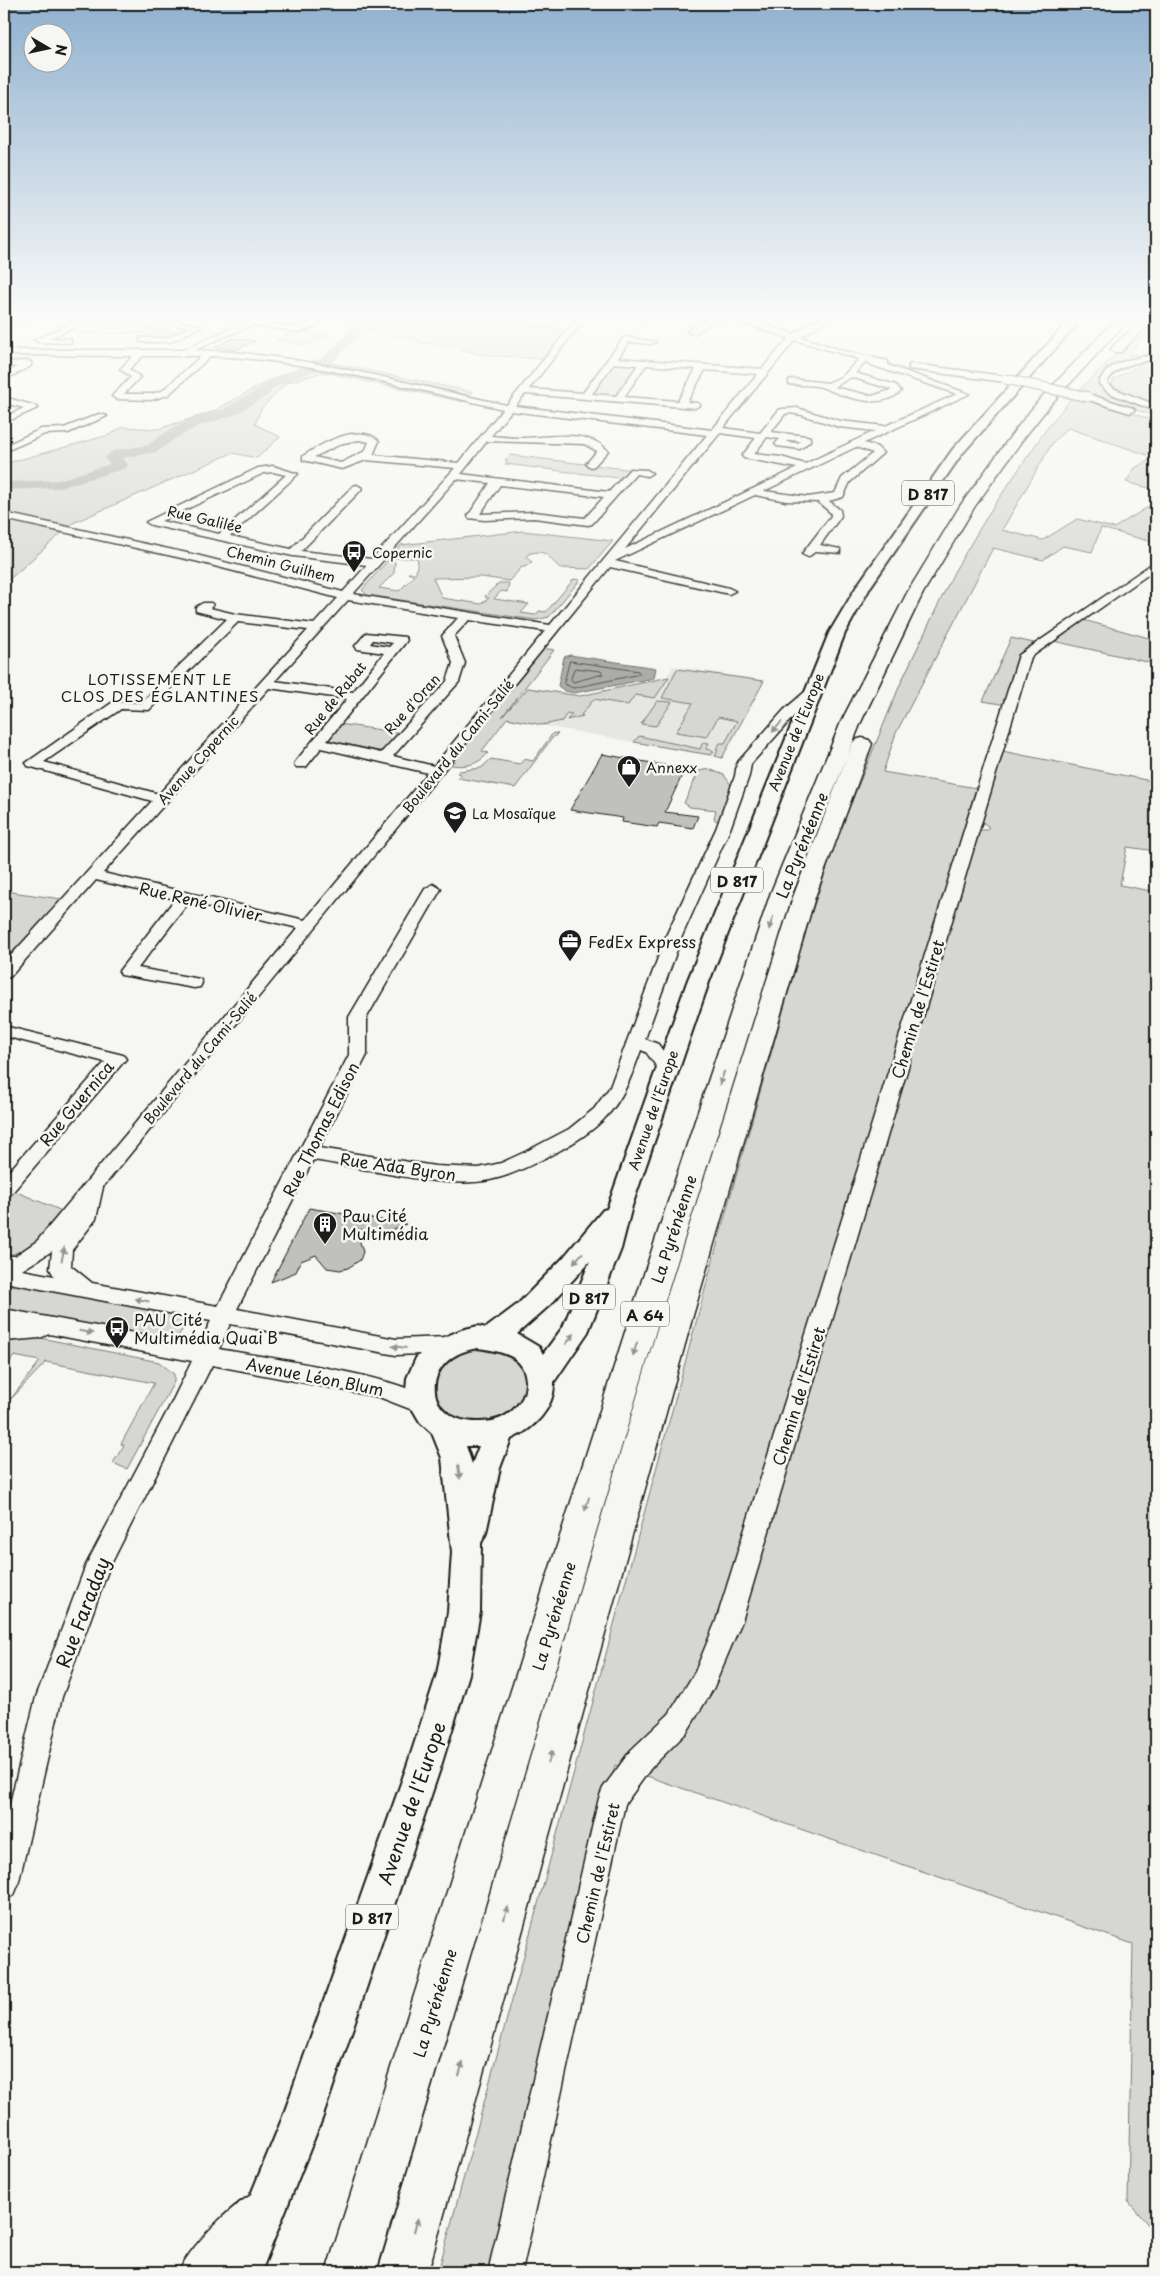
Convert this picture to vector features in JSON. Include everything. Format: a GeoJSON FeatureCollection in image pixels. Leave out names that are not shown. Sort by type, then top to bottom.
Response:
{"type":"FeatureCollection","features":[{"type":"Feature","properties":{"kind":"highway","name":"La Pyrénéenne"},"geometry":{"type":"LineString","coordinates":[[351,2272],[644,1320],[782,892],[851,722],[915,593],[968,506],[1029,422]]}},
{"type":"Feature","properties":{"kind":"highway","name":"La Pyrénéenne"},"geometry":{"type":"LineString","coordinates":[[403,2272],[676,1318],[804,897],[869,726],[932,594],[983,508],[1031,438],[1045,422]]}},
{"type":"Feature","properties":{"kind":"main road","name":"Avenue de l'Europe"},"geometry":{"type":"LineString","coordinates":[[541,1378],[575,1332],[608,1249],[620,1206],[667,1069],[725,911],[812,693],[846,616],[947,464],[983,422]]}},
{"type":"Feature","properties":{"kind":"main road","name":"Avenue de l'Europe"},"geometry":{"type":"LineString","coordinates":[[493,1337],[532,1308],[592,1242],[620,1206]]}},
{"type":"Feature","properties":{"kind":"main road"},"geometry":{"type":"LineString","coordinates":[[493,1337],[511,1342],[526,1351],[539,1368],[541,1378],[538,1397],[528,1415],[516,1424],[501,1431],[477,1435],[459,1432],[443,1426],[428,1413],[423,1405],[419,1383],[422,1372],[437,1353],[447,1345],[462,1339],[493,1337]]}},
{"type":"Feature","properties":{"kind":"main road","name":"Avenue de l'Europe"},"geometry":{"type":"LineString","coordinates":[[443,1426],[457,1458],[467,1552]]}},
{"type":"Feature","properties":{"kind":"main road","name":"Avenue de l'Europe"},"geometry":{"type":"LineString","coordinates":[[240,2272],[305,2110],[424,1766],[453,1674],[464,1612],[467,1552],[483,1475],[491,1447],[501,1431]]}},
{"type":"Feature","properties":{"kind":"street"},"geometry":{"type":"LineString","coordinates":[[8,422],[44,431],[65,431],[87,422]]}},
{"type":"Feature","properties":{"kind":"street","name":"Avenue Copernic"},"geometry":{"type":"LineString","coordinates":[[4,973],[265,684],[318,628],[454,476],[498,422]]}},
{"type":"Feature","properties":{"kind":"street"},"geometry":{"type":"LineString","coordinates":[[632,422],[716,432],[787,436]]}},
{"type":"Feature","properties":{"kind":"street","name":"Boulevard du Cami-Salié"},"geometry":{"type":"LineString","coordinates":[[4,1264],[19,1263],[44,1246],[724,422]]}},
{"type":"Feature","properties":{"kind":"street"},"geometry":{"type":"LineString","coordinates":[[774,422],[747,456],[781,460],[806,467]]}},
{"type":"Feature","properties":{"kind":"street"},"geometry":{"type":"LineString","coordinates":[[833,422],[886,429]]}},
{"type":"Feature","properties":{"kind":"street"},"geometry":{"type":"LineString","coordinates":[[607,562],[902,422]]}},
{"type":"Feature","properties":{"kind":"street"},"geometry":{"type":"LineString","coordinates":[[4,449],[44,431]]}},
{"type":"Feature","properties":{"kind":"street"},"geometry":{"type":"LineString","coordinates":[[368,455],[374,441],[371,439],[351,438],[327,447],[306,458],[311,462],[342,466],[368,455],[462,466]]}},
{"type":"Feature","properties":{"kind":"street"},"geometry":{"type":"LineString","coordinates":[[485,438],[524,441],[548,438],[590,442],[603,451],[590,464]]}},
{"type":"Feature","properties":{"kind":"street"},"geometry":{"type":"LineString","coordinates":[[755,492],[822,500],[839,495],[840,486],[847,476],[869,464],[878,453],[874,449],[855,444]]}},
{"type":"Feature","properties":{"kind":"street","name":"Rue Galilée"},"geometry":{"type":"LineString","coordinates":[[221,538],[293,474],[273,469],[262,470],[151,522],[221,538],[293,554],[375,564]]}},
{"type":"Feature","properties":{"kind":"street"},"geometry":{"type":"LineString","coordinates":[[497,481],[473,516],[482,518],[517,515],[546,516],[588,522],[634,471],[647,473]]}},
{"type":"Feature","properties":{"kind":"street"},"geometry":{"type":"LineString","coordinates":[[454,476],[612,495]]}},
{"type":"Feature","properties":{"kind":"street"},"geometry":{"type":"LineString","coordinates":[[293,554],[357,488]]}},
{"type":"Feature","properties":{"kind":"street"},"geometry":{"type":"LineString","coordinates":[[811,550],[836,516],[836,512],[822,500]]}},
{"type":"Feature","properties":{"kind":"street","name":"Chemin Guilhem"},"geometry":{"type":"LineString","coordinates":[[4,516],[196,558],[346,596],[553,629]]}},
{"type":"Feature","properties":{"kind":"street"},"geometry":{"type":"LineString","coordinates":[[811,550],[836,551]]}},
{"type":"Feature","properties":{"kind":"street"},"geometry":{"type":"LineString","coordinates":[[607,562],[729,591]]}},
{"type":"Feature","properties":{"kind":"street","name":"Chemin de l'Estiret"},"geometry":{"type":"LineString","coordinates":[[505,2272],[613,1798],[641,1759],[678,1723],[704,1680],[729,1621],[1025,654],[1156,564]]}},
{"type":"Feature","properties":{"kind":"street"},"geometry":{"type":"LineString","coordinates":[[207,605],[200,609],[235,618],[318,628]]}},
{"type":"Feature","properties":{"kind":"street","name":"Rue d'Oran"},"geometry":{"type":"LineString","coordinates":[[384,758],[453,682],[459,663],[448,636],[466,616]]}},
{"type":"Feature","properties":{"kind":"street"},"geometry":{"type":"LineString","coordinates":[[162,799],[33,763],[118,705],[144,707],[235,618]]}},
{"type":"Feature","properties":{"kind":"street","name":"Rue de Rabat"},"geometry":{"type":"LineString","coordinates":[[301,764],[392,651]]}},
{"type":"Feature","properties":{"kind":"street"},"geometry":{"type":"LineString","coordinates":[[265,684],[356,696]]}},
{"type":"Feature","properties":{"kind":"street","name":"Rue Ada Byron"},"geometry":{"type":"LineString","coordinates":[[309,1153],[460,1175],[488,1174],[512,1167],[570,1137],[598,1118],[610,1105],[619,1087],[674,936],[723,829],[742,776],[744,763],[789,713],[812,693]]}},
{"type":"Feature","properties":{"kind":"street"},"geometry":{"type":"LineString","coordinates":[[319,743],[438,771]]}},
{"type":"Feature","properties":{"kind":"street","name":"Rue René Olivier"},"geometry":{"type":"LineString","coordinates":[[93,875],[309,926]]}},
{"type":"Feature","properties":{"kind":"street","name":"Rue Thomas Edison"},"geometry":{"type":"LineString","coordinates":[[224,1315],[358,1055],[358,1017],[433,889]]}},
{"type":"Feature","properties":{"kind":"street"},"geometry":{"type":"LineString","coordinates":[[185,897],[127,971],[194,983]]}},
{"type":"Feature","properties":{"kind":"street","name":"Rue Guernica"},"geometry":{"type":"LineString","coordinates":[[4,1031],[117,1059],[4,1189]]}},
{"type":"Feature","properties":{"kind":"street"},"geometry":{"type":"LineString","coordinates":[[635,1041],[652,1048],[667,1069]]}},
{"type":"Feature","properties":{"kind":"street","name":"Boulevard du Cami-Salié"},"geometry":{"type":"LineString","coordinates":[[86,1289],[60,1269],[62,1248],[86,1220],[95,1185]]}},
{"type":"Feature","properties":{"kind":"street"},"geometry":{"type":"LineString","coordinates":[[4,1274],[396,1347],[410,1348],[447,1345]]}},
{"type":"Feature","properties":{"kind":"street"},"geometry":{"type":"LineString","coordinates":[[205,1355],[224,1315]]}},
{"type":"Feature","properties":{"kind":"street","name":"Avenue Léon Blum"},"geometry":{"type":"LineString","coordinates":[[4,1317],[379,1388],[423,1405]]}},
{"type":"Feature","properties":{"kind":"street"},"geometry":{"type":"LineString","coordinates":[[4,1333],[63,1328]]}},
{"type":"Feature","properties":{"kind":"street","name":"Rue Faraday"},"geometry":{"type":"LineString","coordinates":[[4,1885],[49,1697],[98,1565],[175,1418],[205,1355]]}},
{"type":"Feature","properties":{"kind":"street"},"geometry":{"type":"LineString","coordinates":[[196,2272],[274,2191]]}},
{"type":"Feature","properties":{"kind":"shaded area"},"geometry":{"type":"Polygon","coordinates":[[[180,422],[256,422],[255,424],[280,437],[257,458],[232,453],[73,523],[4,584],[4,464],[109,435],[123,427],[158,429],[180,422]]]}},
{"type":"Feature","properties":{"kind":"shaded area"},"geometry":{"type":"Polygon","coordinates":[[[1052,422],[1156,422],[1156,458],[1068,428],[1053,442],[1002,530],[1043,540],[1077,519],[1114,528],[1156,502],[1156,543],[1101,528],[1092,552],[1063,546],[1043,560],[993,548],[896,733],[883,772],[976,788],[958,847],[970,850],[976,830],[988,830],[988,826],[979,820],[997,750],[1156,782],[1156,851],[1127,847],[1120,885],[1156,892],[1156,2234],[1128,2201],[1133,1944],[615,1765],[495,2272],[438,2272],[729,1201],[810,917],[842,825],[902,680],[954,572],[989,513],[1052,422]]]}},
{"type":"Feature","properties":{"kind":"shaded area"},"geometry":{"type":"Polygon","coordinates":[[[510,455],[634,470],[627,479],[505,464],[508,461],[505,460],[510,455]]]}},
{"type":"Feature","properties":{"kind":"shaded area"},"geometry":{"type":"Polygon","coordinates":[[[1149,460],[1156,462],[1156,490],[1126,482],[1135,468],[1149,460]]]}},
{"type":"Feature","properties":{"kind":"shaded area"},"geometry":{"type":"Polygon","coordinates":[[[523,531],[613,541],[589,569],[560,568],[547,555],[534,552],[528,554],[527,558],[532,562],[522,567],[509,581],[481,577],[433,578],[442,598],[481,604],[489,598],[485,597],[486,595],[499,583],[509,583],[507,592],[501,591],[494,599],[529,604],[521,613],[536,615],[539,611],[546,612],[574,579],[580,580],[549,617],[535,620],[367,595],[362,590],[387,561],[395,562],[394,573],[379,588],[399,591],[414,576],[408,573],[416,573],[418,558],[390,558],[401,545],[523,531]]]}},
{"type":"Feature","properties":{"kind":"shaded area"},"geometry":{"type":"Polygon","coordinates":[[[1080,619],[1156,640],[1156,664],[1049,640],[1080,619]]]}},
{"type":"Feature","properties":{"kind":"shaded area"},"geometry":{"type":"Polygon","coordinates":[[[1011,638],[1034,643],[1020,653],[1006,705],[983,701],[1011,638]]]}},
{"type":"Feature","properties":{"kind":"shaded area"},"geometry":{"type":"Polygon","coordinates":[[[542,648],[554,650],[502,717],[528,688],[580,696],[669,677],[655,698],[635,695],[628,705],[594,699],[581,715],[583,716],[567,720],[572,714],[567,713],[562,721],[542,725],[507,718],[482,751],[488,753],[484,757],[476,763],[462,766],[451,765],[455,760],[451,759],[542,648]]]}},
{"type":"Feature","properties":{"kind":"shaded area"},"geometry":{"type":"Polygon","coordinates":[[[673,666],[764,681],[722,758],[501,718],[525,687],[580,696],[667,676],[673,666]]]}},
{"type":"Feature","properties":{"kind":"shaded area"},"geometry":{"type":"Polygon","coordinates":[[[677,669],[764,681],[722,758],[715,756],[718,750],[716,749],[720,743],[725,743],[737,721],[718,717],[707,737],[676,732],[693,703],[662,698],[677,669]]]}},
{"type":"Feature","properties":{"kind":"shaded area"},"geometry":{"type":"Polygon","coordinates":[[[657,701],[672,702],[656,726],[641,724],[657,701]]]}},
{"type":"Feature","properties":{"kind":"shaded area"},"geometry":{"type":"Polygon","coordinates":[[[339,724],[402,733],[388,748],[379,751],[327,740],[339,724]]]}},
{"type":"Feature","properties":{"kind":"shaded area"},"geometry":{"type":"Polygon","coordinates":[[[553,733],[558,734],[552,738],[515,788],[458,778],[461,774],[457,773],[459,771],[481,768],[491,759],[520,764],[524,759],[533,761],[553,733]]]}},
{"type":"Feature","properties":{"kind":"shaded area"},"geometry":{"type":"Polygon","coordinates":[[[639,736],[700,749],[703,742],[709,743],[706,749],[714,751],[711,755],[634,742],[639,736]]]}},
{"type":"Feature","properties":{"kind":"shaded area"},"geometry":{"type":"Polygon","coordinates":[[[709,769],[724,775],[731,785],[719,822],[714,819],[716,810],[690,807],[684,803],[699,771],[709,769]]]}},
{"type":"Feature","properties":{"kind":"shaded area"},"geometry":{"type":"Polygon","coordinates":[[[4,891],[62,899],[4,961],[4,891]]]}},
{"type":"Feature","properties":{"kind":"shaded area"},"geometry":{"type":"Polygon","coordinates":[[[12,1190],[67,1213],[39,1240],[22,1250],[4,1257],[4,1200],[12,1190]]]}},
{"type":"Feature","properties":{"kind":"shaded area"},"geometry":{"type":"Polygon","coordinates":[[[4,1281],[178,1313],[186,1319],[187,1324],[177,1337],[166,1340],[4,1310],[4,1281]]]}},
{"type":"Feature","properties":{"kind":"shaded area"},"geometry":{"type":"Polygon","coordinates":[[[36,1337],[159,1362],[174,1374],[174,1382],[127,1469],[113,1463],[124,1445],[121,1444],[154,1383],[46,1362],[10,1400],[40,1361],[14,1356],[10,1362],[4,1360],[4,1343],[36,1337]]]}},
{"type":"Feature","properties":{"kind":"shaded area"},"geometry":{"type":"Polygon","coordinates":[[[491,1346],[522,1362],[530,1391],[508,1418],[470,1426],[438,1409],[431,1378],[436,1368],[466,1348],[491,1346]]]}},
{"type":"Feature","properties":{"kind":"water"},"geometry":{"type":"Polygon","coordinates":[[[570,655],[656,668],[654,678],[574,693],[565,691],[558,686],[564,657],[570,655]]]}},
{"type":"Feature","properties":{"kind":"building","name":"Annexx"},"geometry":{"type":"Polygon","coordinates":[[[602,754],[685,769],[665,812],[698,816],[693,828],[659,823],[657,827],[622,822],[623,818],[570,810],[602,754]]]}},
{"type":"Feature","properties":{"kind":"building","name":"Pau Cité Multimédia"},"geometry":{"type":"Polygon","coordinates":[[[309,1208],[406,1224],[382,1234],[356,1229],[363,1252],[360,1260],[348,1268],[340,1270],[327,1268],[316,1255],[301,1261],[296,1272],[271,1282],[309,1208]]]}},
{"type":"Feature","properties":{"kind":"waterway"},"geometry":{"type":"LineString","coordinates":[[4,486],[17,484],[38,486],[80,479],[121,465],[111,458],[118,454],[152,449],[171,435],[197,422]]}},
{"type":"Feature","properties":{"kind":"place","name":"Copernic"},"geometry":{"type":"Point","coordinates":[354,573]}},
{"type":"Feature","properties":{"kind":"place","name":"Annexx"},"geometry":{"type":"Point","coordinates":[629,788]}},
{"type":"Feature","properties":{"kind":"place","name":"La Mosaïque"},"geometry":{"type":"Point","coordinates":[455,834]}},
{"type":"Feature","properties":{"kind":"place","name":"FedEx Express"},"geometry":{"type":"Point","coordinates":[570,962]}},
{"type":"Feature","properties":{"kind":"place","name":"Pau Cité Multimédia"},"geometry":{"type":"Point","coordinates":[325,1245]}},
{"type":"Feature","properties":{"kind":"place","name":"PAU Cité Multimédia Quai B"},"geometry":{"type":"Point","coordinates":[117,1349]}},
{"type":"Feature","properties":{"kind":"district","name":"LOTISSEMENT LE CLOS DES ÉGLANTINES"},"geometry":{"type":"Point","coordinates":[160,686]}}]}
